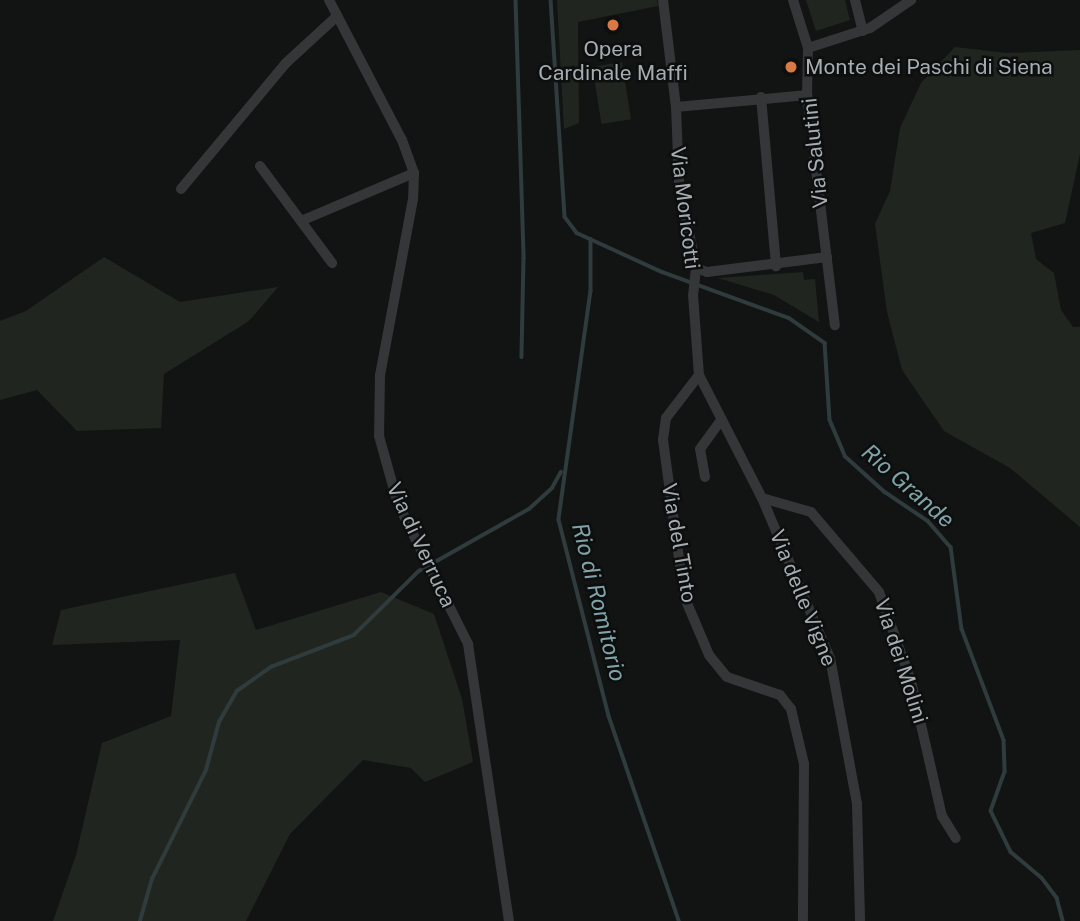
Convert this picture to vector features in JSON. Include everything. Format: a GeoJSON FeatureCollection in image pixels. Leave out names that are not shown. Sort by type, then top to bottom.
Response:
{"type":"FeatureCollection","features":[{"type":"Feature","properties":{"kind":"street","name":"Via di Verruca"},"geometry":{"type":"LineString","coordinates":[[329,0],[402,140],[414,173],[413,199],[380,374],[378,419],[388,476],[468,645],[509,921]]}},
{"type":"Feature","properties":{"kind":"street"},"geometry":{"type":"LineString","coordinates":[[181,189],[286,63],[336,17],[340,0]]}},
{"type":"Feature","properties":{"kind":"street","name":"Via Moricotti"},"geometry":{"type":"LineString","coordinates":[[663,0],[676,107],[679,182],[696,271],[693,292],[699,375]]}},
{"type":"Feature","properties":{"kind":"street","name":"Via Salutini"},"geometry":{"type":"LineString","coordinates":[[793,0],[808,48],[807,95],[835,324]]}},
{"type":"Feature","properties":{"kind":"street"},"geometry":{"type":"LineString","coordinates":[[855,0],[863,30]]}},
{"type":"Feature","properties":{"kind":"street"},"geometry":{"type":"LineString","coordinates":[[808,48],[863,30],[911,0]]}},
{"type":"Feature","properties":{"kind":"street"},"geometry":{"type":"LineString","coordinates":[[676,107],[761,97],[807,95]]}},
{"type":"Feature","properties":{"kind":"street"},"geometry":{"type":"LineString","coordinates":[[761,97],[776,266]]}},
{"type":"Feature","properties":{"kind":"street"},"geometry":{"type":"LineString","coordinates":[[260,166],[332,263]]}},
{"type":"Feature","properties":{"kind":"street"},"geometry":{"type":"LineString","coordinates":[[301,221],[414,173]]}},
{"type":"Feature","properties":{"kind":"street"},"geometry":{"type":"LineString","coordinates":[[696,271],[776,266],[827,257]]}},
{"type":"Feature","properties":{"kind":"street","name":"Via delle Vigne"},"geometry":{"type":"LineString","coordinates":[[699,375],[762,498],[818,625],[838,688],[857,804],[860,921]]}},
{"type":"Feature","properties":{"kind":"street","name":"Via del Tinto"},"geometry":{"type":"LineString","coordinates":[[699,375],[666,418],[663,440],[684,596],[709,654],[727,677],[780,695],[791,709],[804,764],[803,921]]}},
{"type":"Feature","properties":{"kind":"street"},"geometry":{"type":"LineString","coordinates":[[705,477],[699,449],[722,419]]}},
{"type":"Feature","properties":{"kind":"street","name":"Via dei Molini"},"geometry":{"type":"LineString","coordinates":[[762,498],[811,512],[879,592],[911,681],[942,816],[956,838]]}},
{"type":"Feature","properties":{"kind":"shaded area"},"geometry":{"type":"Polygon","coordinates":[[[557,0],[657,0],[658,6],[578,22],[579,123],[564,129],[557,0]]]}},
{"type":"Feature","properties":{"kind":"shaded area"},"geometry":{"type":"Polygon","coordinates":[[[806,0],[845,0],[850,20],[816,31],[806,0]]]}},
{"type":"Feature","properties":{"kind":"shaded area"},"geometry":{"type":"Polygon","coordinates":[[[955,47],[1007,53],[1080,50],[1080,154],[1065,223],[1031,233],[1036,259],[1054,273],[1061,310],[1073,327],[1080,327],[1080,527],[1010,468],[944,431],[902,370],[887,312],[875,224],[890,191],[900,128],[921,83],[955,47]]]}},
{"type":"Feature","properties":{"kind":"shaded area"},"geometry":{"type":"Polygon","coordinates":[[[622,62],[631,119],[601,124],[592,67],[622,62]]]}},
{"type":"Feature","properties":{"kind":"shaded area"},"geometry":{"type":"Polygon","coordinates":[[[104,257],[180,302],[278,287],[249,321],[164,374],[161,428],[77,431],[37,390],[0,400],[0,321],[26,311],[104,257]]]}},
{"type":"Feature","properties":{"kind":"shaded area"},"geometry":{"type":"Polygon","coordinates":[[[803,272],[804,280],[815,279],[819,322],[774,295],[718,278],[803,272]]]}},
{"type":"Feature","properties":{"kind":"shaded area"},"geometry":{"type":"Polygon","coordinates":[[[235,573],[256,630],[381,592],[434,614],[462,699],[473,762],[425,782],[411,768],[363,760],[290,834],[246,921],[53,921],[76,855],[102,743],[171,716],[180,640],[52,645],[61,610],[235,573]]]}},
{"type":"Feature","properties":{"kind":"waterway"},"geometry":{"type":"LineString","coordinates":[[516,0],[524,258],[522,357]]}},
{"type":"Feature","properties":{"kind":"waterway","name":"Rio Grande"},"geometry":{"type":"LineString","coordinates":[[551,0],[565,217],[577,233],[662,272],[789,318],[825,343],[830,420],[845,456],[885,492],[928,521],[951,547],[962,629],[1004,740],[1005,772],[991,811],[1011,852],[1042,878],[1057,898],[1063,921]]}},
{"type":"Feature","properties":{"kind":"waterway","name":"Rio di Romitorio"},"geometry":{"type":"LineString","coordinates":[[591,239],[591,291],[559,520],[609,716],[679,921]]}},
{"type":"Feature","properties":{"kind":"waterway"},"geometry":{"type":"LineString","coordinates":[[140,921],[152,879],[206,770],[219,722],[237,691],[271,667],[354,635],[419,571],[529,509],[552,488],[561,472]]}},
{"type":"Feature","properties":{"kind":"place","name":"Opera Cardinale Maffi"},"geometry":{"type":"Point","coordinates":[613,25]}},
{"type":"Feature","properties":{"kind":"place","name":"Monte dei Paschi di Siena"},"geometry":{"type":"Point","coordinates":[791,67]}}]}
